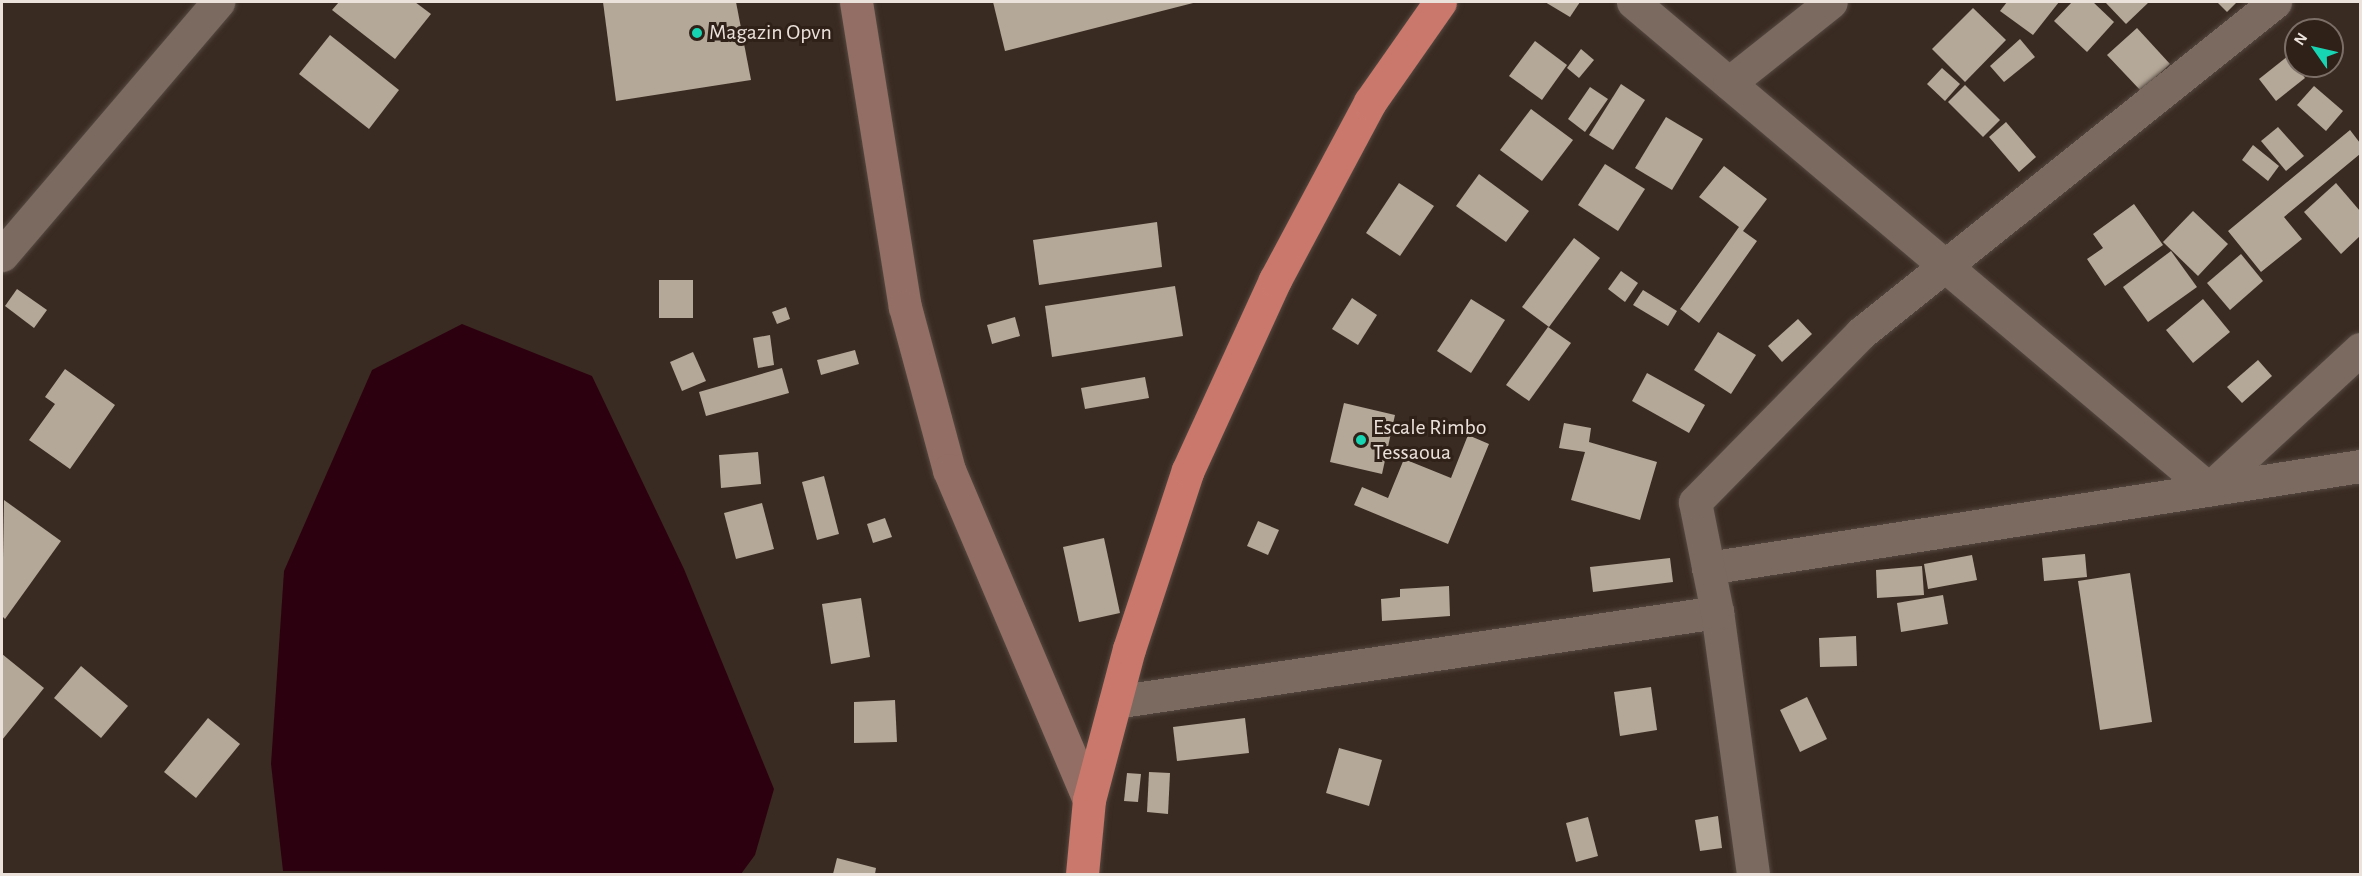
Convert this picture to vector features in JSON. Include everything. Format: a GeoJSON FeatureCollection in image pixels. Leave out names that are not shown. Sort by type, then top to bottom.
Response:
{"type":"FeatureCollection","features":[{"type":"Feature","properties":{"kind":"highway"},"geometry":{"type":"LineString","coordinates":[[1082,874],[1089,800],[1115,702],[1188,470],[1270,290],[1370,102],[1440,2]]}},
{"type":"Feature","properties":{"kind":"street"},"geometry":{"type":"LineString","coordinates":[[2,255],[218,2]]}},
{"type":"Feature","properties":{"kind":"street"},"geometry":{"type":"LineString","coordinates":[[856,2],[905,307],[949,470],[1089,800]]}},
{"type":"Feature","properties":{"kind":"street"},"geometry":{"type":"LineString","coordinates":[[1633,2],[2209,489]]}},
{"type":"Feature","properties":{"kind":"street"},"geometry":{"type":"LineString","coordinates":[[1729,83],[1831,2]]}},
{"type":"Feature","properties":{"kind":"street"},"geometry":{"type":"LineString","coordinates":[[1753,874],[1717,612],[1695,502],[1861,333],[2275,2]]}},
{"type":"Feature","properties":{"kind":"street"},"geometry":{"type":"LineString","coordinates":[[2209,489],[2361,349]]}},
{"type":"Feature","properties":{"kind":"street"},"geometry":{"type":"LineString","coordinates":[[1708,568],[2361,466]]}},
{"type":"Feature","properties":{"kind":"street"},"geometry":{"type":"LineString","coordinates":[[1115,702],[1717,612]]}},
{"type":"Feature","properties":{"kind":"shaded area"},"geometry":{"type":"Polygon","coordinates":[[[462,324],[592,376],[684,569],[774,789],[755,855],[741,874],[283,871],[271,764],[284,571],[372,370],[462,324]]]}},
{"type":"Feature","properties":{"kind":"building"},"geometry":{"type":"Polygon","coordinates":[[[339,2],[415,2],[431,14],[395,59],[332,10],[339,2]]]}},
{"type":"Feature","properties":{"kind":"building"},"geometry":{"type":"Polygon","coordinates":[[[603,2],[736,2],[751,80],[616,101],[603,2]]]}},
{"type":"Feature","properties":{"kind":"building"},"geometry":{"type":"Polygon","coordinates":[[[993,2],[1197,2],[1005,51],[993,2]]]}},
{"type":"Feature","properties":{"kind":"building"},"geometry":{"type":"Polygon","coordinates":[[[1545,2],[1580,2],[1570,17],[1545,2]]]}},
{"type":"Feature","properties":{"kind":"building"},"geometry":{"type":"Polygon","coordinates":[[[2007,2],[2059,2],[2033,35],[2000,11],[2007,2]]]}},
{"type":"Feature","properties":{"kind":"building"},"geometry":{"type":"Polygon","coordinates":[[[2072,2],[2093,2],[2114,22],[2087,52],[2054,21],[2072,2]]]}},
{"type":"Feature","properties":{"kind":"building"},"geometry":{"type":"Polygon","coordinates":[[[2105,2],[2149,2],[2126,24],[2105,2]]]}},
{"type":"Feature","properties":{"kind":"building"},"geometry":{"type":"Polygon","coordinates":[[[2217,2],[2237,2],[2227,12],[2217,2]]]}},
{"type":"Feature","properties":{"kind":"building"},"geometry":{"type":"Polygon","coordinates":[[[1973,8],[2006,40],[1965,82],[1932,49],[1973,8]]]}},
{"type":"Feature","properties":{"kind":"building"},"geometry":{"type":"Polygon","coordinates":[[[2137,28],[2170,64],[2141,91],[2107,55],[2137,28]]]}},
{"type":"Feature","properties":{"kind":"building"},"geometry":{"type":"Polygon","coordinates":[[[330,35],[399,90],[369,129],[299,74],[330,35]]]}},
{"type":"Feature","properties":{"kind":"building"},"geometry":{"type":"Polygon","coordinates":[[[2020,39],[2035,57],[2004,82],[1990,66],[2020,39]]]}},
{"type":"Feature","properties":{"kind":"building"},"geometry":{"type":"Polygon","coordinates":[[[1535,41],[1567,65],[1542,100],[1509,76],[1535,41]]]}},
{"type":"Feature","properties":{"kind":"building"},"geometry":{"type":"Polygon","coordinates":[[[1581,49],[1594,60],[1579,78],[1567,68],[1581,49]]]}},
{"type":"Feature","properties":{"kind":"building"},"geometry":{"type":"Polygon","coordinates":[[[2284,59],[2284,78],[2305,78],[2276,101],[2259,79],[2284,59]]]}},
{"type":"Feature","properties":{"kind":"building"},"geometry":{"type":"Polygon","coordinates":[[[1942,68],[1960,84],[1945,101],[1927,84],[1942,68]]]}},
{"type":"Feature","properties":{"kind":"building"},"geometry":{"type":"Polygon","coordinates":[[[1621,84],[1645,100],[1613,150],[1589,135],[1621,84]]]}},
{"type":"Feature","properties":{"kind":"building"},"geometry":{"type":"Polygon","coordinates":[[[1965,85],[2000,120],[1983,137],[1948,102],[1965,85]]]}},
{"type":"Feature","properties":{"kind":"building"},"geometry":{"type":"Polygon","coordinates":[[[2314,86],[2343,111],[2326,131],[2297,105],[2314,86]]]}},
{"type":"Feature","properties":{"kind":"building"},"geometry":{"type":"Polygon","coordinates":[[[1590,87],[1608,99],[1585,132],[1568,119],[1590,87]]]}},
{"type":"Feature","properties":{"kind":"building"},"geometry":{"type":"Polygon","coordinates":[[[1531,109],[1573,140],[1542,181],[1500,150],[1531,109]]]}},
{"type":"Feature","properties":{"kind":"building"},"geometry":{"type":"Polygon","coordinates":[[[1666,117],[1703,139],[1672,190],[1635,168],[1666,117]]]}},
{"type":"Feature","properties":{"kind":"building"},"geometry":{"type":"Polygon","coordinates":[[[2006,122],[2036,157],[2019,172],[1989,137],[2006,122]]]}},
{"type":"Feature","properties":{"kind":"building"},"geometry":{"type":"Polygon","coordinates":[[[2278,127],[2304,156],[2286,171],[2261,141],[2278,127]]]}},
{"type":"Feature","properties":{"kind":"building"},"geometry":{"type":"Polygon","coordinates":[[[2350,130],[2360,143],[2360,154],[2284,217],[2302,239],[2261,272],[2228,231],[2350,130]]]}},
{"type":"Feature","properties":{"kind":"building"},"geometry":{"type":"Polygon","coordinates":[[[2253,145],[2279,166],[2268,181],[2242,160],[2253,145]]]}},
{"type":"Feature","properties":{"kind":"building"},"geometry":{"type":"Polygon","coordinates":[[[1605,164],[1645,189],[1618,231],[1578,205],[1605,164]]]}},
{"type":"Feature","properties":{"kind":"building"},"geometry":{"type":"Polygon","coordinates":[[[1724,166],[1767,199],[1743,231],[1757,241],[1699,323],[1680,309],[1739,227],[1699,197],[1724,166]]]}},
{"type":"Feature","properties":{"kind":"building"},"geometry":{"type":"Polygon","coordinates":[[[1479,174],[1529,211],[1506,242],[1456,206],[1479,174]]]}},
{"type":"Feature","properties":{"kind":"building"},"geometry":{"type":"Polygon","coordinates":[[[1399,183],[1434,206],[1400,256],[1366,233],[1399,183]]]}},
{"type":"Feature","properties":{"kind":"building"},"geometry":{"type":"Polygon","coordinates":[[[2336,183],[2360,211],[2360,236],[2341,254],[2304,212],[2336,183]]]}},
{"type":"Feature","properties":{"kind":"building"},"geometry":{"type":"Polygon","coordinates":[[[2134,204],[2163,245],[2105,286],[2087,259],[2103,248],[2093,234],[2134,204]]]}},
{"type":"Feature","properties":{"kind":"building"},"geometry":{"type":"Polygon","coordinates":[[[2193,211],[2228,244],[2198,276],[2163,242],[2193,211]]]}},
{"type":"Feature","properties":{"kind":"building"},"geometry":{"type":"Polygon","coordinates":[[[1157,222],[1162,267],[1039,285],[1033,240],[1157,222]]]}},
{"type":"Feature","properties":{"kind":"building"},"geometry":{"type":"Polygon","coordinates":[[[1574,238],[1600,258],[1549,327],[1522,307],[1574,238]]]}},
{"type":"Feature","properties":{"kind":"building"},"geometry":{"type":"Polygon","coordinates":[[[2171,251],[2197,287],[2148,322],[2123,287],[2171,251]]]}},
{"type":"Feature","properties":{"kind":"building"},"geometry":{"type":"Polygon","coordinates":[[[2241,254],[2263,281],[2230,310],[2207,283],[2241,254]]]}},
{"type":"Feature","properties":{"kind":"building"},"geometry":{"type":"Polygon","coordinates":[[[1621,271],[1638,283],[1625,302],[1608,289],[1621,271]]]}},
{"type":"Feature","properties":{"kind":"building"},"geometry":{"type":"Polygon","coordinates":[[[659,280],[693,280],[693,318],[659,318],[659,280]]]}},
{"type":"Feature","properties":{"kind":"building"},"geometry":{"type":"Polygon","coordinates":[[[1175,286],[1183,336],[1052,357],[1045,306],[1175,286]]]}},
{"type":"Feature","properties":{"kind":"building"},"geometry":{"type":"Polygon","coordinates":[[[17,289],[47,310],[34,328],[5,306],[17,289]]]}},
{"type":"Feature","properties":{"kind":"building"},"geometry":{"type":"Polygon","coordinates":[[[1643,290],[1677,311],[1668,326],[1633,305],[1643,290]]]}},
{"type":"Feature","properties":{"kind":"building"},"geometry":{"type":"Polygon","coordinates":[[[1352,298],[1377,315],[1358,345],[1332,329],[1352,298]]]}},
{"type":"Feature","properties":{"kind":"building"},"geometry":{"type":"Polygon","coordinates":[[[1471,299],[1505,320],[1471,373],[1437,351],[1471,299]]]}},
{"type":"Feature","properties":{"kind":"building"},"geometry":{"type":"Polygon","coordinates":[[[2203,299],[2230,332],[2193,363],[2166,330],[2203,299]]]}},
{"type":"Feature","properties":{"kind":"building"},"geometry":{"type":"Polygon","coordinates":[[[786,307],[790,319],[777,324],[772,312],[786,307]]]}},
{"type":"Feature","properties":{"kind":"building"},"geometry":{"type":"Polygon","coordinates":[[[1015,317],[1020,336],[992,344],[987,325],[1015,317]]]}},
{"type":"Feature","properties":{"kind":"building"},"geometry":{"type":"Polygon","coordinates":[[[1798,319],[1812,334],[1782,362],[1768,346],[1798,319]]]}},
{"type":"Feature","properties":{"kind":"building"},"geometry":{"type":"Polygon","coordinates":[[[1548,327],[1571,343],[1529,401],[1506,385],[1548,327]]]}},
{"type":"Feature","properties":{"kind":"building"},"geometry":{"type":"Polygon","coordinates":[[[1718,332],[1756,355],[1731,394],[1694,370],[1718,332]]]}},
{"type":"Feature","properties":{"kind":"building"},"geometry":{"type":"Polygon","coordinates":[[[770,335],[774,365],[758,368],[753,338],[770,335]]]}},
{"type":"Feature","properties":{"kind":"building"},"geometry":{"type":"Polygon","coordinates":[[[855,350],[859,364],[821,375],[817,360],[855,350]]]}},
{"type":"Feature","properties":{"kind":"building"},"geometry":{"type":"Polygon","coordinates":[[[693,352],[706,381],[682,391],[670,362],[693,352]]]}},
{"type":"Feature","properties":{"kind":"building"},"geometry":{"type":"Polygon","coordinates":[[[2258,360],[2272,376],[2242,403],[2227,387],[2258,360]]]}},
{"type":"Feature","properties":{"kind":"building"},"geometry":{"type":"Polygon","coordinates":[[[782,368],[789,393],[706,416],[699,392],[782,368]]]}},
{"type":"Feature","properties":{"kind":"building"},"geometry":{"type":"Polygon","coordinates":[[[65,369],[115,405],[70,469],[29,440],[55,404],[45,397],[65,369]]]}},
{"type":"Feature","properties":{"kind":"building"},"geometry":{"type":"Polygon","coordinates":[[[1647,373],[1705,405],[1689,433],[1632,401],[1647,373]]]}},
{"type":"Feature","properties":{"kind":"building"},"geometry":{"type":"Polygon","coordinates":[[[1145,377],[1149,398],[1085,409],[1081,388],[1145,377]]]}},
{"type":"Feature","properties":{"kind":"building"},"geometry":{"type":"Polygon","coordinates":[[[1344,403],[1395,415],[1382,474],[1330,462],[1344,403]]]}},
{"type":"Feature","properties":{"kind":"building"},"geometry":{"type":"Polygon","coordinates":[[[1564,423],[1591,428],[1589,442],[1657,462],[1640,520],[1571,500],[1585,452],[1559,448],[1564,423]]]}},
{"type":"Feature","properties":{"kind":"building"},"geometry":{"type":"Polygon","coordinates":[[[1468,435],[1489,444],[1448,544],[1354,505],[1362,487],[1388,498],[1404,459],[1451,478],[1468,435]]]}},
{"type":"Feature","properties":{"kind":"building"},"geometry":{"type":"Polygon","coordinates":[[[758,452],[761,484],[721,488],[719,455],[758,452]]]}},
{"type":"Feature","properties":{"kind":"building"},"geometry":{"type":"Polygon","coordinates":[[[824,476],[839,534],[817,540],[802,482],[824,476]]]}},
{"type":"Feature","properties":{"kind":"building"},"geometry":{"type":"Polygon","coordinates":[[[4,500],[61,541],[5,619],[2,616],[4,500]]]}},
{"type":"Feature","properties":{"kind":"building"},"geometry":{"type":"Polygon","coordinates":[[[762,503],[774,549],[736,559],[724,513],[762,503]]]}},
{"type":"Feature","properties":{"kind":"building"},"geometry":{"type":"Polygon","coordinates":[[[885,518],[892,537],[873,543],[867,524],[885,518]]]}},
{"type":"Feature","properties":{"kind":"building"},"geometry":{"type":"Polygon","coordinates":[[[1258,521],[1279,530],[1268,555],[1247,546],[1258,521]]]}},
{"type":"Feature","properties":{"kind":"building"},"geometry":{"type":"Polygon","coordinates":[[[1104,538],[1120,613],[1079,622],[1063,547],[1104,538]]]}},
{"type":"Feature","properties":{"kind":"building"},"geometry":{"type":"Polygon","coordinates":[[[2085,554],[2087,577],[2044,581],[2042,558],[2085,554]]]}},
{"type":"Feature","properties":{"kind":"building"},"geometry":{"type":"Polygon","coordinates":[[[1972,555],[1977,580],[1928,589],[1924,564],[1972,555]]]}},
{"type":"Feature","properties":{"kind":"building"},"geometry":{"type":"Polygon","coordinates":[[[1670,558],[1673,582],[1593,592],[1590,567],[1670,558]]]}},
{"type":"Feature","properties":{"kind":"building"},"geometry":{"type":"Polygon","coordinates":[[[1922,566],[1924,595],[1877,598],[1876,570],[1922,566]]]}},
{"type":"Feature","properties":{"kind":"building"},"geometry":{"type":"Polygon","coordinates":[[[2130,573],[2152,722],[2100,730],[2078,581],[2130,573]]]}},
{"type":"Feature","properties":{"kind":"building"},"geometry":{"type":"Polygon","coordinates":[[[1449,586],[1450,616],[1382,621],[1381,599],[1400,597],[1400,589],[1449,586]]]}},
{"type":"Feature","properties":{"kind":"building"},"geometry":{"type":"Polygon","coordinates":[[[1943,595],[1948,624],[1901,632],[1897,603],[1943,595]]]}},
{"type":"Feature","properties":{"kind":"building"},"geometry":{"type":"Polygon","coordinates":[[[861,598],[870,657],[831,664],[822,604],[861,598]]]}},
{"type":"Feature","properties":{"kind":"building"},"geometry":{"type":"Polygon","coordinates":[[[1856,636],[1857,666],[1820,667],[1819,638],[1856,636]]]}},
{"type":"Feature","properties":{"kind":"building"},"geometry":{"type":"Polygon","coordinates":[[[2,654],[44,688],[2,740],[2,654]]]}},
{"type":"Feature","properties":{"kind":"building"},"geometry":{"type":"Polygon","coordinates":[[[81,666],[128,706],[101,738],[54,698],[81,666]]]}},
{"type":"Feature","properties":{"kind":"building"},"geometry":{"type":"Polygon","coordinates":[[[1651,687],[1657,730],[1620,736],[1614,692],[1651,687]]]}},
{"type":"Feature","properties":{"kind":"building"},"geometry":{"type":"Polygon","coordinates":[[[1807,697],[1827,739],[1800,752],[1780,710],[1807,697]]]}},
{"type":"Feature","properties":{"kind":"building"},"geometry":{"type":"Polygon","coordinates":[[[895,700],[897,742],[854,743],[854,702],[895,700]]]}},
{"type":"Feature","properties":{"kind":"building"},"geometry":{"type":"Polygon","coordinates":[[[208,718],[240,744],[196,798],[164,772],[208,718]]]}},
{"type":"Feature","properties":{"kind":"building"},"geometry":{"type":"Polygon","coordinates":[[[1245,718],[1249,753],[1177,761],[1173,727],[1245,718]]]}},
{"type":"Feature","properties":{"kind":"building"},"geometry":{"type":"Polygon","coordinates":[[[1339,748],[1382,760],[1369,806],[1326,793],[1339,748]]]}},
{"type":"Feature","properties":{"kind":"building"},"geometry":{"type":"Polygon","coordinates":[[[1149,772],[1170,773],[1168,814],[1147,812],[1149,772]]]}},
{"type":"Feature","properties":{"kind":"building"},"geometry":{"type":"Polygon","coordinates":[[[1127,773],[1141,774],[1138,802],[1124,801],[1127,773]]]}},
{"type":"Feature","properties":{"kind":"building"},"geometry":{"type":"Polygon","coordinates":[[[1718,816],[1722,848],[1700,851],[1695,820],[1718,816]]]}},
{"type":"Feature","properties":{"kind":"building"},"geometry":{"type":"Polygon","coordinates":[[[1588,817],[1598,856],[1576,862],[1566,823],[1588,817]]]}},
{"type":"Feature","properties":{"kind":"building"},"geometry":{"type":"Polygon","coordinates":[[[837,858],[876,868],[875,874],[833,874],[837,858]]]}},
{"type":"Feature","properties":{"kind":"place","name":"Magazin Opvn"},"geometry":{"type":"Point","coordinates":[697,33]}},
{"type":"Feature","properties":{"kind":"place","name":"Escale Rimbo Tessaoua"},"geometry":{"type":"Point","coordinates":[1361,440]}}]}
